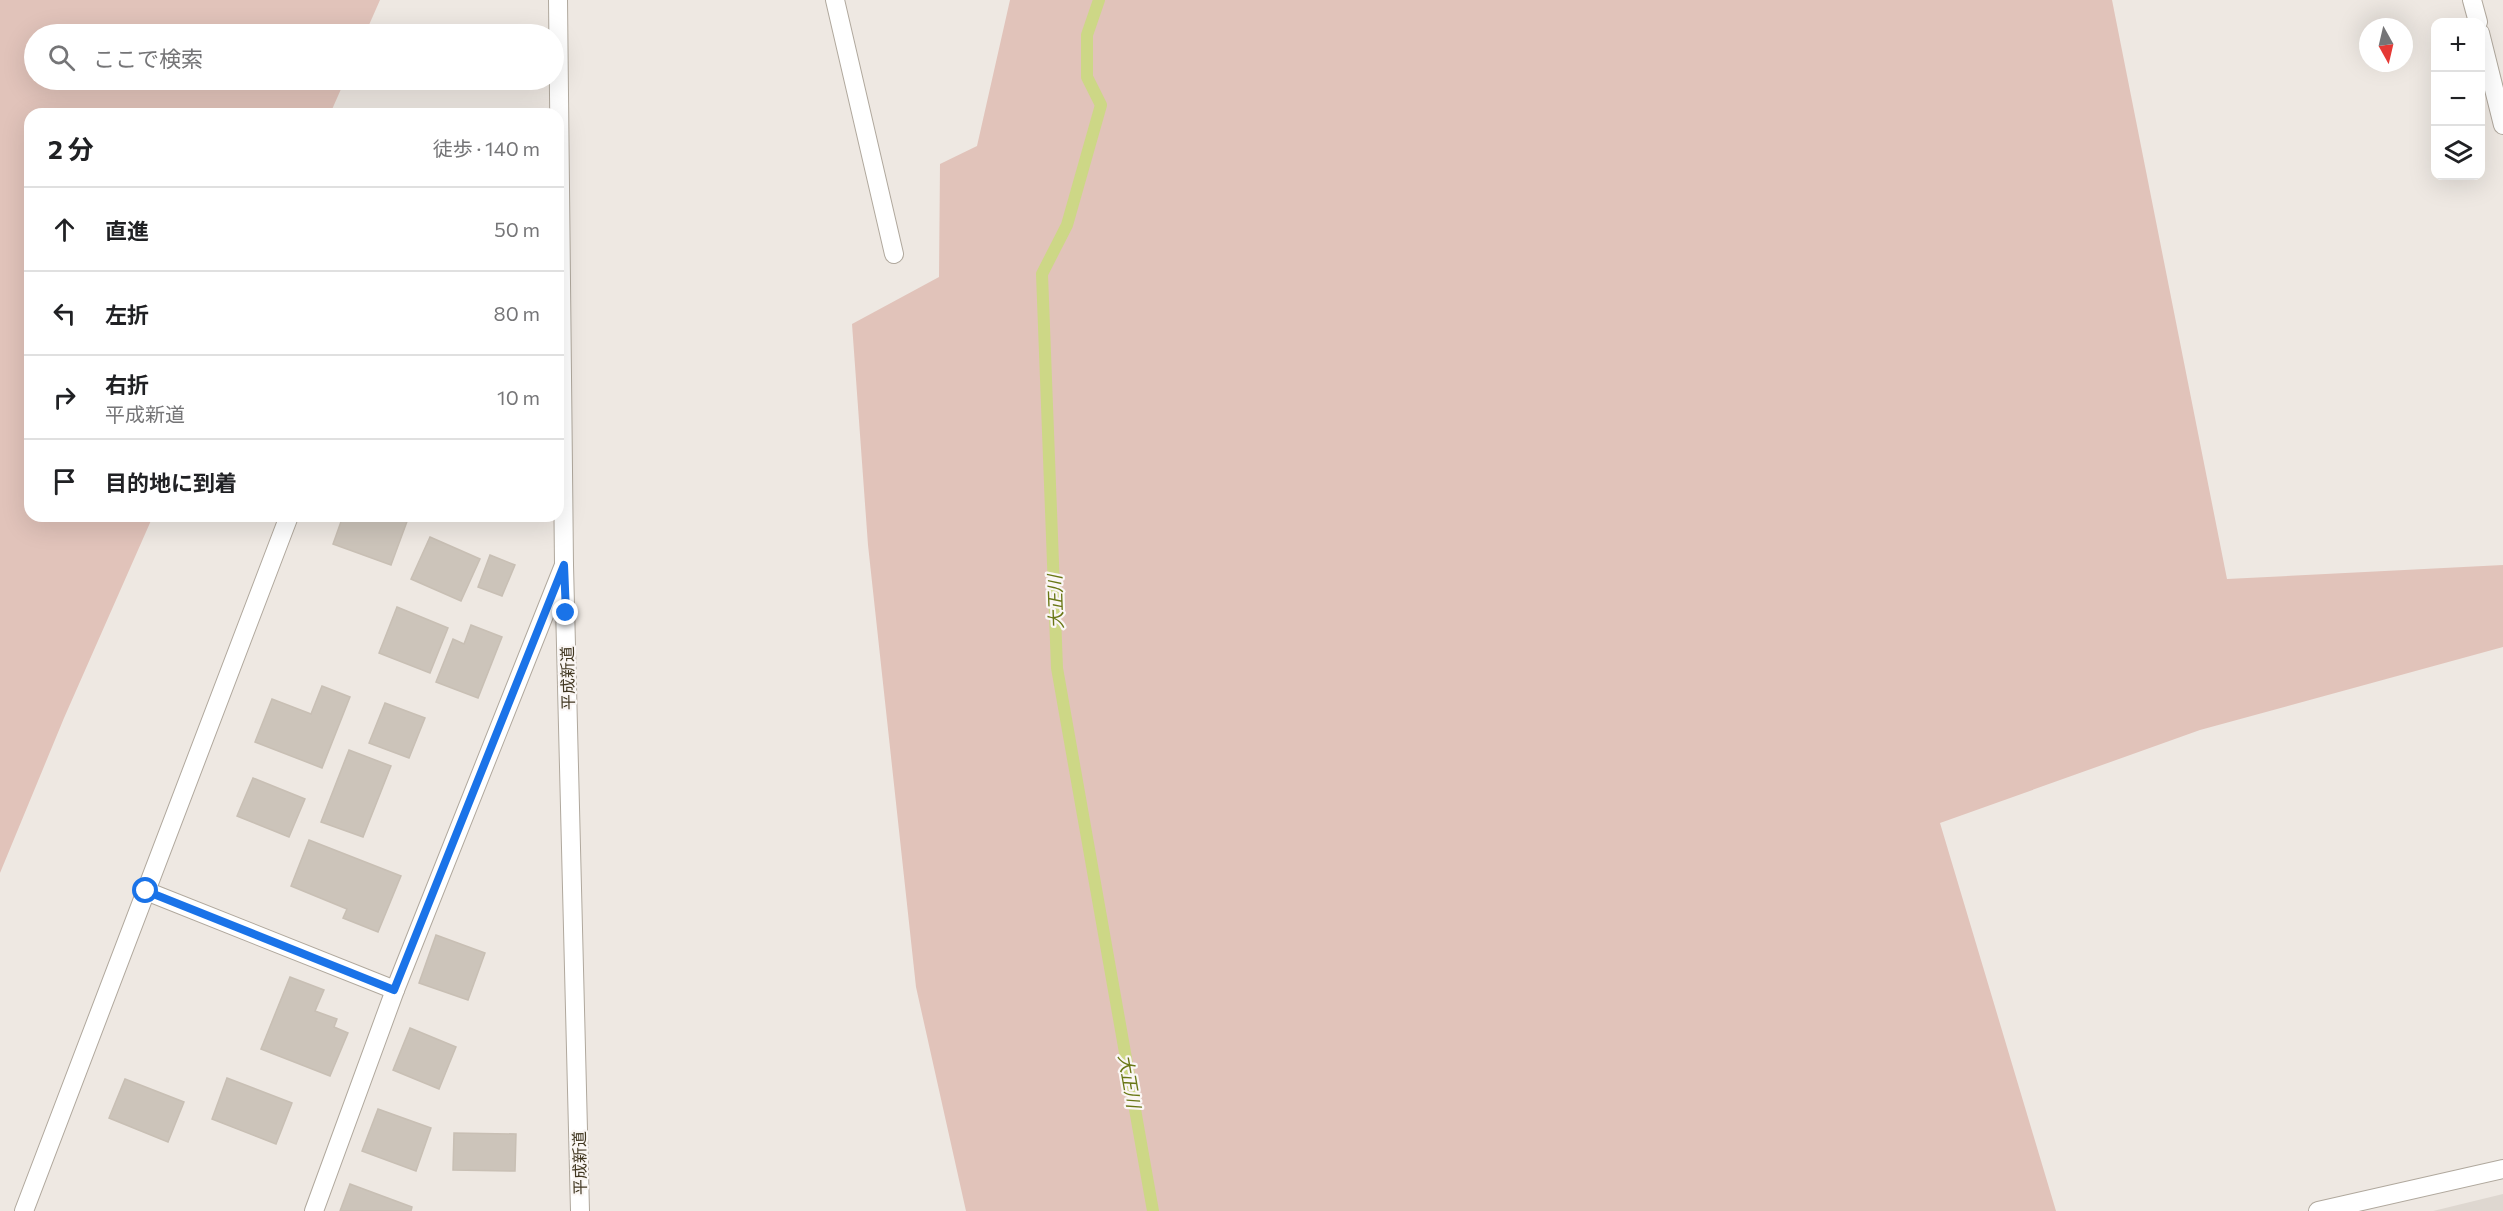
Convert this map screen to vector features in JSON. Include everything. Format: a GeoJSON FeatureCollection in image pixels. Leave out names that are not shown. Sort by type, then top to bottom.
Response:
{"type":"FeatureCollection","features":[{"type":"Feature","properties":{"kind":"street","name":"平成新道"},"geometry":{"type":"LineString","coordinates":[[558,0],[558,24]]}},
{"type":"Feature","properties":{"kind":"street"},"geometry":{"type":"LineString","coordinates":[[835,0],[894,254]]}},
{"type":"Feature","properties":{"kind":"street"},"geometry":{"type":"LineString","coordinates":[[2472,0],[2477,18]]}},
{"type":"Feature","properties":{"kind":"street"},"geometry":{"type":"LineString","coordinates":[[2485,50],[2503,125]]}},
{"type":"Feature","properties":{"kind":"street","name":"平成新道"},"geometry":{"type":"LineString","coordinates":[[559,90],[559,108]]}},
{"type":"Feature","properties":{"kind":"street"},"geometry":{"type":"LineString","coordinates":[[24,1211],[287,522]]}},
{"type":"Feature","properties":{"kind":"street","name":"平成新道"},"geometry":{"type":"LineString","coordinates":[[563,522],[580,1211]]}},
{"type":"Feature","properties":{"kind":"street"},"geometry":{"type":"LineString","coordinates":[[315,1211],[394,990],[564,565]]}},
{"type":"Feature","properties":{"kind":"street"},"geometry":{"type":"LineString","coordinates":[[146,891],[394,990]]}},
{"type":"Feature","properties":{"kind":"street"},"geometry":{"type":"LineString","coordinates":[[2318,1211],[2503,1169]]}},
{"type":"Feature","properties":{"kind":"shaded area"},"geometry":{"type":"Polygon","coordinates":[[[0,0],[380,0],[369,24],[24,24],[24,90],[341,90],[333,108],[24,108],[24,522],[150,522],[64,718],[0,873],[0,0]]]}},
{"type":"Feature","properties":{"kind":"shaded area"},"geometry":{"type":"Polygon","coordinates":[[[1010,0],[2112,0],[2227,579],[2503,565],[2503,647],[2200,730],[1940,823],[2056,1211],[966,1211],[916,987],[868,545],[852,324],[939,277],[940,164],[977,146],[1010,0]]]}},
{"type":"Feature","properties":{"kind":"shaded area"},"geometry":{"type":"Polygon","coordinates":[[[2503,1194],[2503,1211],[2433,1211],[2503,1194]]]}},
{"type":"Feature","properties":{"kind":"building"},"geometry":{"type":"Polygon","coordinates":[[[341,522],[407,522],[391,565],[333,544],[341,522]]]}},
{"type":"Feature","properties":{"kind":"building"},"geometry":{"type":"Polygon","coordinates":[[[430,537],[480,559],[461,601],[411,579],[430,537]]]}},
{"type":"Feature","properties":{"kind":"building"},"geometry":{"type":"Polygon","coordinates":[[[490,555],[515,565],[502,596],[478,587],[490,555]]]}},
{"type":"Feature","properties":{"kind":"building"},"geometry":{"type":"Polygon","coordinates":[[[397,607],[448,628],[430,673],[379,653],[397,607]]]}},
{"type":"Feature","properties":{"kind":"building"},"geometry":{"type":"Polygon","coordinates":[[[471,625],[502,637],[478,698],[436,682],[453,639],[464,644],[471,625]]]}},
{"type":"Feature","properties":{"kind":"building"},"geometry":{"type":"Polygon","coordinates":[[[322,686],[350,697],[322,768],[255,742],[272,699],[311,714],[322,686]]]}},
{"type":"Feature","properties":{"kind":"building"},"geometry":{"type":"Polygon","coordinates":[[[385,703],[425,718],[409,758],[369,743],[385,703]]]}},
{"type":"Feature","properties":{"kind":"building"},"geometry":{"type":"Polygon","coordinates":[[[349,750],[391,766],[363,837],[321,822],[349,750]]]}},
{"type":"Feature","properties":{"kind":"building"},"geometry":{"type":"Polygon","coordinates":[[[253,778],[305,799],[289,837],[237,816],[253,778]]]}},
{"type":"Feature","properties":{"kind":"building"},"geometry":{"type":"Polygon","coordinates":[[[309,840],[401,876],[378,932],[343,918],[347,909],[291,886],[309,840]]]}},
{"type":"Feature","properties":{"kind":"building"},"geometry":{"type":"Polygon","coordinates":[[[436,935],[485,953],[468,1000],[419,983],[436,935]]]}},
{"type":"Feature","properties":{"kind":"building"},"geometry":{"type":"Polygon","coordinates":[[[290,977],[324,990],[315,1011],[337,1019],[334,1027],[348,1033],[330,1076],[261,1049],[290,977]]]}},
{"type":"Feature","properties":{"kind":"building"},"geometry":{"type":"Polygon","coordinates":[[[410,1028],[456,1047],[439,1089],[393,1070],[410,1028]]]}},
{"type":"Feature","properties":{"kind":"building"},"geometry":{"type":"Polygon","coordinates":[[[227,1078],[292,1103],[276,1144],[212,1119],[227,1078]]]}},
{"type":"Feature","properties":{"kind":"building"},"geometry":{"type":"Polygon","coordinates":[[[125,1079],[184,1102],[168,1142],[109,1118],[125,1079]]]}},
{"type":"Feature","properties":{"kind":"building"},"geometry":{"type":"Polygon","coordinates":[[[378,1109],[431,1128],[416,1171],[362,1151],[378,1109]]]}},
{"type":"Feature","properties":{"kind":"building"},"geometry":{"type":"Polygon","coordinates":[[[454,1133],[516,1134],[515,1171],[453,1170],[454,1133]]]}},
{"type":"Feature","properties":{"kind":"building"},"geometry":{"type":"Polygon","coordinates":[[[350,1184],[412,1207],[411,1211],[340,1211],[350,1184]]]}},
{"type":"Feature","properties":{"kind":"waterway","name":"大正川"},"geometry":{"type":"LineString","coordinates":[[1099,0],[1087,35],[1087,77],[1101,105],[1067,225],[1042,274],[1057,668],[1153,1211]]}},
{"type":"Feature","properties":{"kind":"route"},"geometry":{"type":"LineString","coordinates":[[146,891],[394,990],[564,565],[566,613]]}}]}
